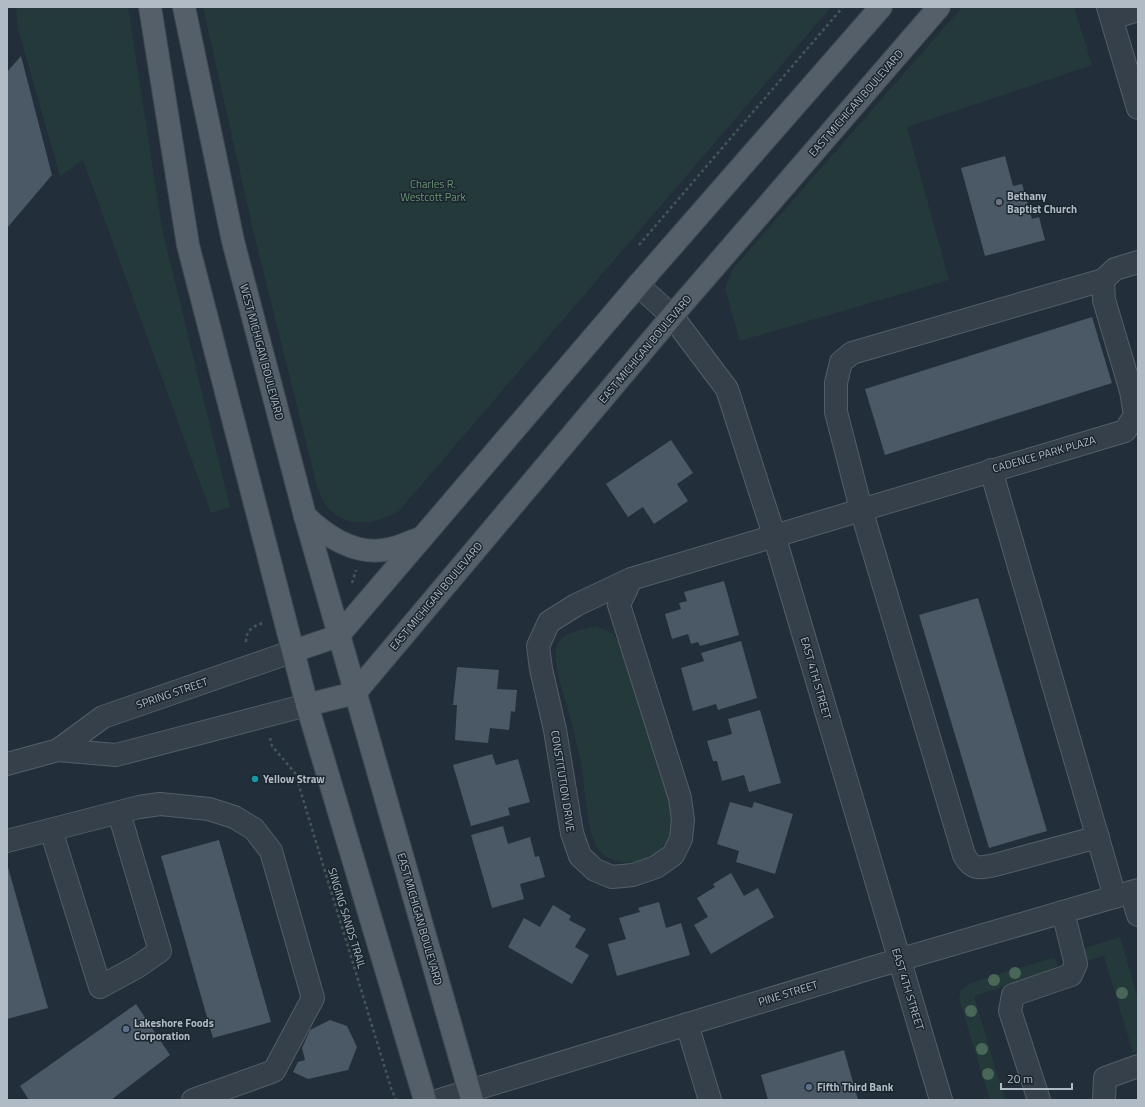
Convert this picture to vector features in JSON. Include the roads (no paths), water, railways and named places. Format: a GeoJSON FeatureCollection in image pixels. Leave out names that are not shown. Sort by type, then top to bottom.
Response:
{"type":"FeatureCollection","features":[{"type":"Feature","properties":{"kind":"main road"},"geometry":{"type":"LineString","coordinates":[[150,7],[188,245],[307,704],[424,1100]]}},
{"type":"Feature","properties":{"kind":"main road","name":"WEST MICHIGAN BOULEVARD"},"geometry":{"type":"LineString","coordinates":[[184,7],[233,241],[305,516],[355,693]]}},
{"type":"Feature","properties":{"kind":"main road"},"geometry":{"type":"LineString","coordinates":[[294,652],[338,636],[638,286],[881,7]]}},
{"type":"Feature","properties":{"kind":"main road","name":"EAST MICHIGAN BOULEVARD"},"geometry":{"type":"LineString","coordinates":[[470,1096],[355,693],[672,316],[939,7]]}},
{"type":"Feature","properties":{"kind":"main road"},"geometry":{"type":"LineString","coordinates":[[305,516],[332,538],[355,547],[374,550],[388,550],[422,537]]}},
{"type":"Feature","properties":{"kind":"main road"},"geometry":{"type":"LineString","coordinates":[[307,704],[355,693]]}},
{"type":"Feature","properties":{"kind":"street"},"geometry":{"type":"LineString","coordinates":[[1138,10],[1110,12],[1138,108]]}},
{"type":"Feature","properties":{"kind":"street"},"geometry":{"type":"LineString","coordinates":[[1098,837],[995,865],[979,868],[969,864],[962,848],[860,509],[836,412],[836,383],[841,362],[852,353],[1103,280],[1115,269],[1138,262]]}},
{"type":"Feature","properties":{"kind":"street","name":"CADENCE PARK PLAZA"},"geometry":{"type":"LineString","coordinates":[[774,535],[1125,431],[1135,415],[1132,391],[1104,300],[1103,280]]}},
{"type":"Feature","properties":{"kind":"street","name":"EAST 4TH STREET"},"geometry":{"type":"LineString","coordinates":[[638,286],[672,316],[727,389],[774,535],[941,1100]]}},
{"type":"Feature","properties":{"kind":"street"},"geometry":{"type":"LineString","coordinates":[[991,470],[1098,837],[1138,915]]}},
{"type":"Feature","properties":{"kind":"street","name":"CONSTITUTION DRIVE"},"geometry":{"type":"LineString","coordinates":[[631,578],[619,605],[680,798],[683,820],[681,839],[673,854],[656,867],[633,875],[612,877],[595,870],[580,856],[572,834],[555,730],[540,669],[538,646],[549,622],[576,604],[631,578],[774,535]]}},
{"type":"Feature","properties":{"kind":"street","name":"SPRING STREET"},"geometry":{"type":"LineString","coordinates":[[58,750],[103,717],[294,652]]}},
{"type":"Feature","properties":{"kind":"street","name":"SPRING STREET"},"geometry":{"type":"LineString","coordinates":[[7,764],[58,750],[116,755],[307,704]]}},
{"type":"Feature","properties":{"kind":"street"},"geometry":{"type":"LineString","coordinates":[[7,841],[160,804],[188,805],[209,809],[234,817],[254,829],[271,851],[313,998],[274,1071],[193,1100]]}},
{"type":"Feature","properties":{"kind":"street"},"geometry":{"type":"LineString","coordinates":[[51,830],[100,987],[137,968],[160,951],[119,813]]}},
{"type":"Feature","properties":{"kind":"street","name":"PINE STREET"},"geometry":{"type":"LineString","coordinates":[[440,1100],[470,1096],[687,1024],[1128,893]]}},
{"type":"Feature","properties":{"kind":"street"},"geometry":{"type":"LineString","coordinates":[[1039,1100],[1010,1011],[1013,995],[1071,975],[1076,964],[1063,912]]}},
{"type":"Feature","properties":{"kind":"street"},"geometry":{"type":"LineString","coordinates":[[687,1024],[710,1100]]}},
{"type":"Feature","properties":{"kind":"street"},"geometry":{"type":"LineString","coordinates":[[1102,1100],[1105,1078],[1138,1066]]}},
{"type":"Feature","properties":{"kind":"place","name":"Bethany Baptist Church"},"geometry":{"type":"Point","coordinates":[999,202]}},
{"type":"Feature","properties":{"kind":"place","name":"Yellow Straw"},"geometry":{"type":"Point","coordinates":[255,779]}},
{"type":"Feature","properties":{"kind":"place","name":"Lakeshore Foods Corporation"},"geometry":{"type":"Point","coordinates":[126,1029]}},
{"type":"Feature","properties":{"kind":"place","name":"Fifth Third Bank"},"geometry":{"type":"Point","coordinates":[809,1087]}},
{"type":"Feature","properties":{"kind":"park label","name":"Charles R. Westcott Park"},"geometry":{"type":"Point","coordinates":[433,190]}}]}
